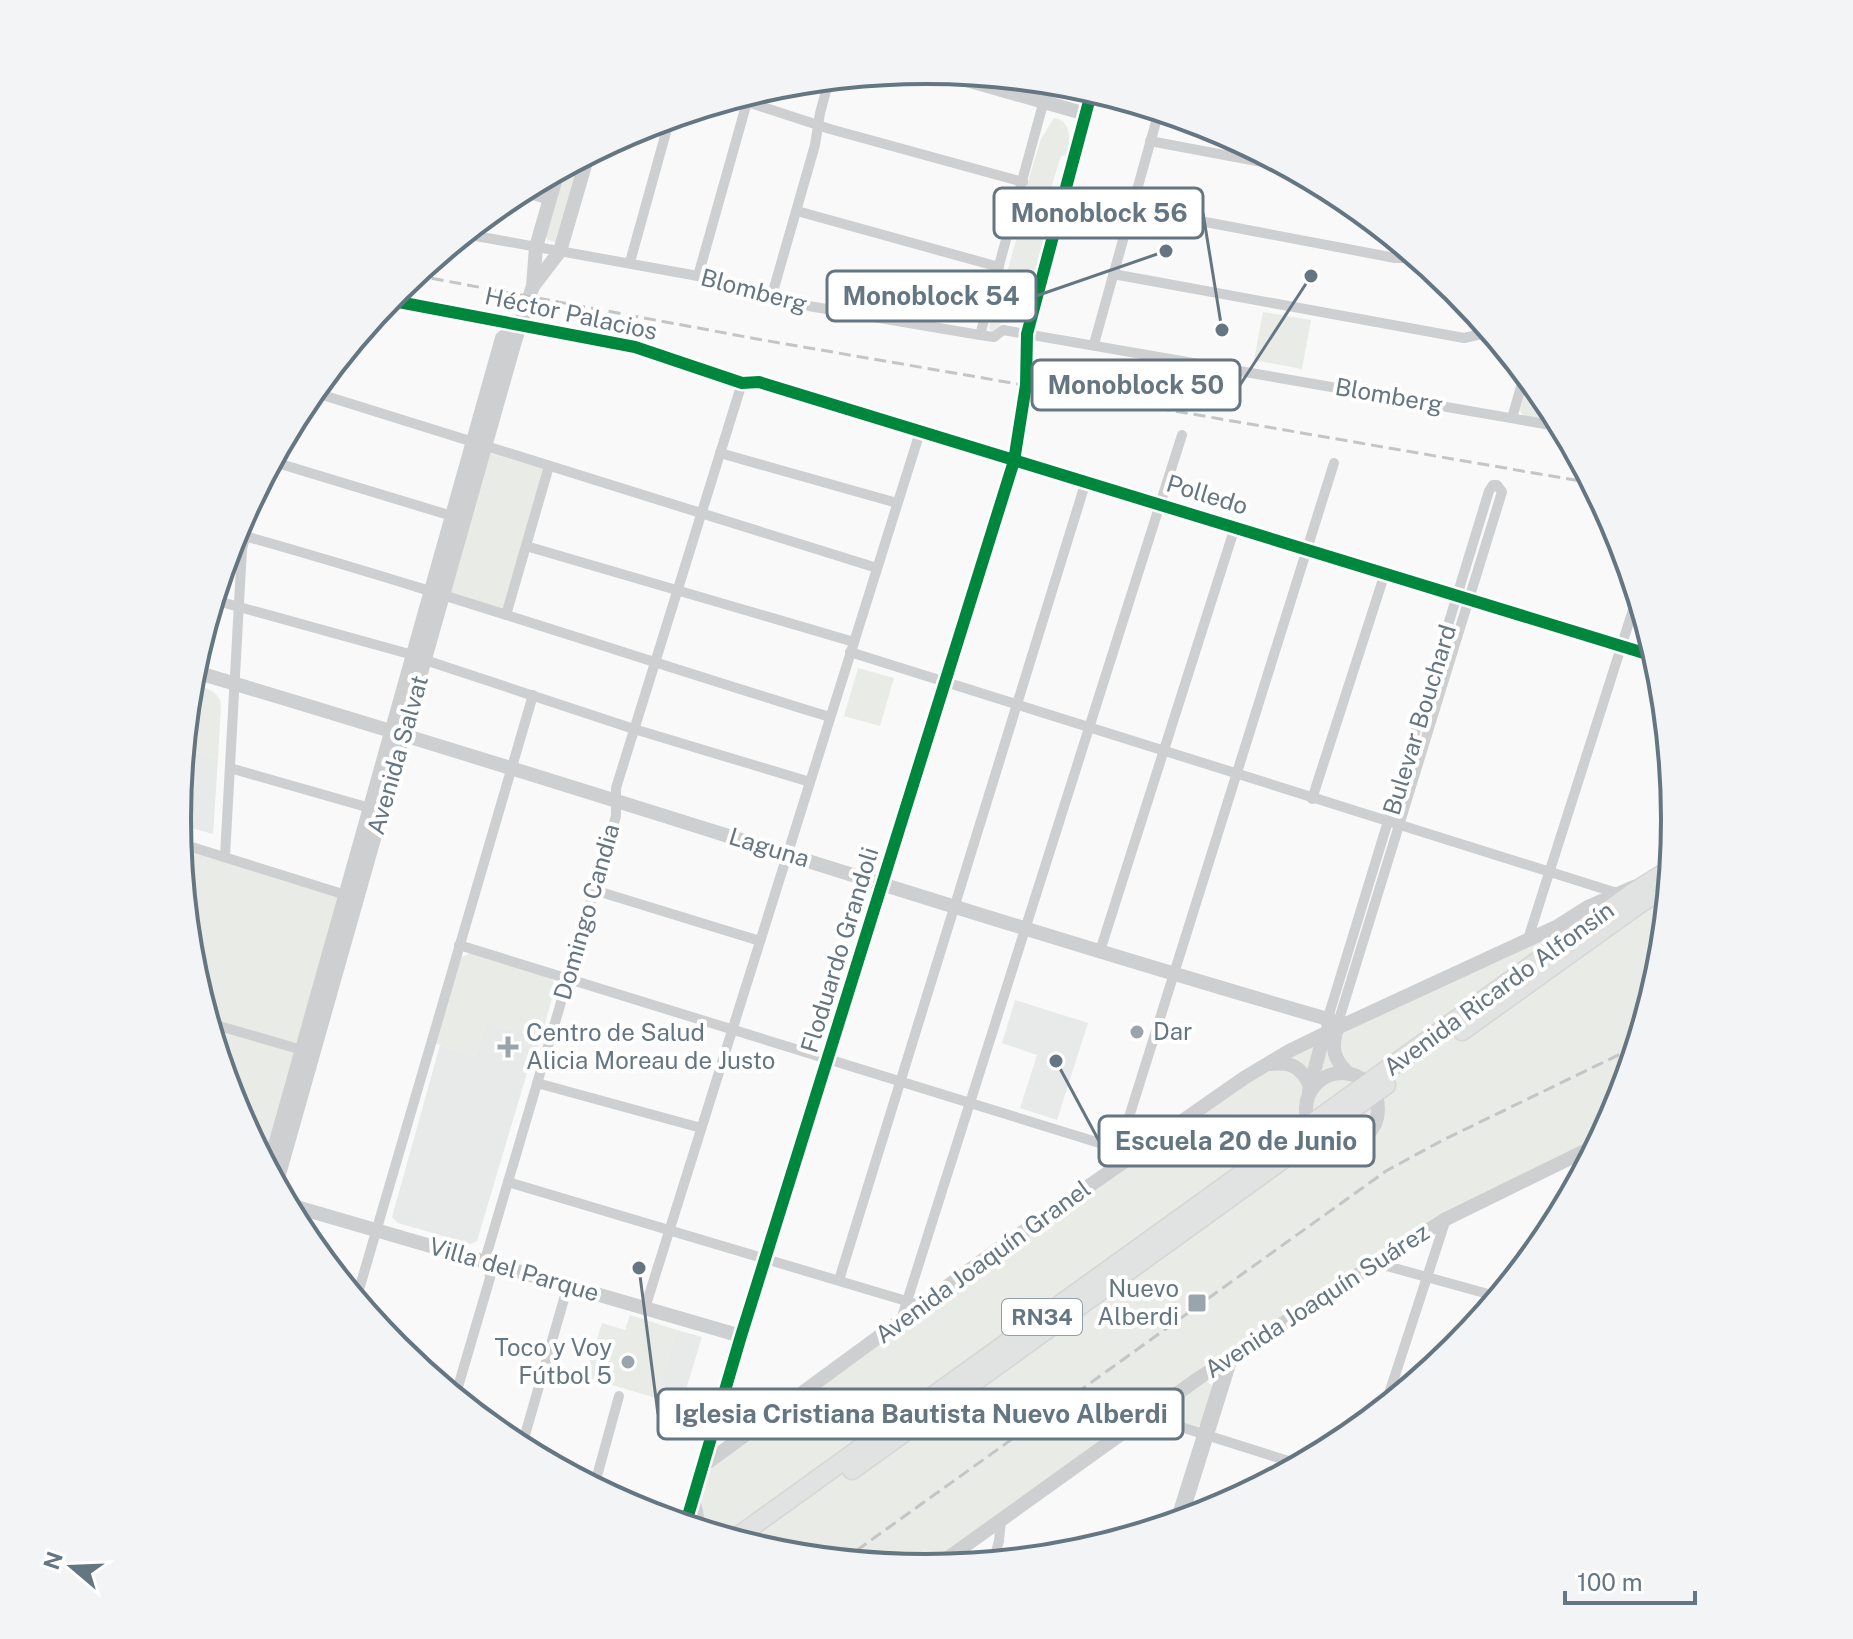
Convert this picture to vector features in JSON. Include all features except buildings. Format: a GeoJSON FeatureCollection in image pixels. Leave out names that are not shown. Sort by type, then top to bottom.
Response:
{"type":"FeatureCollection","features":[{"type":"Feature","properties":{"kind":"highway","name":"Avenida Ricardo Alfonsín"},"geometry":{"type":"LineString","coordinates":[[744,1532],[1659,882]]}},
{"type":"Feature","properties":{"kind":"highway","name":"Avenida Ricardo Alfonsín"},"geometry":{"type":"LineString","coordinates":[[761,1536],[1313,1130]]}},
{"type":"Feature","properties":{"kind":"street"},"geometry":{"type":"LineString","coordinates":[[993,88],[1086,114]]}},
{"type":"Feature","properties":{"kind":"street"},"geometry":{"type":"LineString","coordinates":[[772,295],[797,211],[826,91]]}},
{"type":"Feature","properties":{"kind":"street"},"geometry":{"type":"LineString","coordinates":[[980,335],[1046,94]]}},
{"type":"Feature","properties":{"kind":"street","name":"Floduardo Grandoli"},"geometry":{"type":"LineString","coordinates":[[688,1515],[741,1336],[1014,461],[1026,385],[1027,334],[1089,102]]}},
{"type":"Feature","properties":{"kind":"street"},"geometry":{"type":"LineString","coordinates":[[755,105],[1023,182]]}},
{"type":"Feature","properties":{"kind":"street"},"geometry":{"type":"LineString","coordinates":[[698,276],[746,107]]}},
{"type":"Feature","properties":{"kind":"street"},"geometry":{"type":"LineString","coordinates":[[1094,344],[1156,121]]}},
{"type":"Feature","properties":{"kind":"street"},"geometry":{"type":"LineString","coordinates":[[630,262],[666,132]]}},
{"type":"Feature","properties":{"kind":"street"},"geometry":{"type":"LineString","coordinates":[[1150,141],[1253,160]]}},
{"type":"Feature","properties":{"kind":"street","name":"Avenida Salvat"},"geometry":{"type":"LineString","coordinates":[[533,286],[560,251],[584,169]]}},
{"type":"Feature","properties":{"kind":"street","name":"Avenida Salvat"},"geometry":{"type":"LineString","coordinates":[[436,595],[452,516],[533,286],[536,247],[554,186]]}},
{"type":"Feature","properties":{"kind":"street"},"geometry":{"type":"LineString","coordinates":[[537,196],[550,200]]}},
{"type":"Feature","properties":{"kind":"street"},"geometry":{"type":"LineString","coordinates":[[1132,208],[1400,258]]}},
{"type":"Feature","properties":{"kind":"street"},"geometry":{"type":"LineString","coordinates":[[797,211],[999,267]]}},
{"type":"Feature","properties":{"kind":"street","name":"Blomberg"},"geometry":{"type":"LineString","coordinates":[[478,236],[630,262],[760,289],[785,302],[994,337],[1003,330],[1094,344],[1546,424]]}},
{"type":"Feature","properties":{"kind":"street"},"geometry":{"type":"LineString","coordinates":[[1113,274],[1464,338],[1479,335]]}},
{"type":"Feature","properties":{"kind":"street","name":"Héctor Palacios"},"geometry":{"type":"LineString","coordinates":[[403,303],[635,347],[742,383]]}},
{"type":"Feature","properties":{"kind":"street","name":"Polledo"},"geometry":{"type":"LineString","coordinates":[[742,383],[759,382],[1643,653]]}},
{"type":"Feature","properties":{"kind":"street","name":"Domingo Candia"},"geometry":{"type":"LineString","coordinates":[[458,1386],[490,1278],[487,1253],[616,816],[616,788],[742,383]]}},
{"type":"Feature","properties":{"kind":"street"},"geometry":{"type":"LineString","coordinates":[[1512,418],[1521,387]]}},
{"type":"Feature","properties":{"kind":"street"},"geometry":{"type":"LineString","coordinates":[[326,396],[877,568]]}},
{"type":"Feature","properties":{"kind":"street"},"geometry":{"type":"LineString","coordinates":[[645,1308],[920,432]]}},
{"type":"Feature","properties":{"kind":"street"},"geometry":{"type":"LineString","coordinates":[[508,1182],[914,1303],[970,1104],[1182,435]]}},
{"type":"Feature","properties":{"kind":"street","name":"Avenida Salvat"},"geometry":{"type":"LineString","coordinates":[[280,1169],[352,897],[479,444]]}},
{"type":"Feature","properties":{"kind":"street"},"geometry":{"type":"LineString","coordinates":[[720,453],[897,503]]}},
{"type":"Feature","properties":{"kind":"street"},"geometry":{"type":"LineString","coordinates":[[459,945],[970,1104],[1122,1155],[1236,774],[1334,463]]}},
{"type":"Feature","properties":{"kind":"street"},"geometry":{"type":"LineString","coordinates":[[283,464],[452,516]]}},
{"type":"Feature","properties":{"kind":"street"},"geometry":{"type":"LineString","coordinates":[[506,615],[549,466]]}},
{"type":"Feature","properties":{"kind":"street"},"geometry":{"type":"LineString","coordinates":[[839,1280],[1086,481]]}},
{"type":"Feature","properties":{"kind":"street","name":"Bulevar Bouchard"},"geometry":{"type":"LineString","coordinates":[[1309,1091],[1334,1025],[1489,491],[1497,485],[1502,492],[1394,824]]}},
{"type":"Feature","properties":{"kind":"street"},"geometry":{"type":"LineString","coordinates":[[1100,951],[1235,527]]}},
{"type":"Feature","properties":{"kind":"street"},"geometry":{"type":"LineString","coordinates":[[248,536],[345,563],[436,595],[830,717]]}},
{"type":"Feature","properties":{"kind":"street"},"geometry":{"type":"LineString","coordinates":[[526,546],[677,590],[852,647],[945,683],[1617,893]]}},
{"type":"Feature","properties":{"kind":"street"},"geometry":{"type":"LineString","coordinates":[[225,856],[242,552]]}},
{"type":"Feature","properties":{"kind":"street"},"geometry":{"type":"LineString","coordinates":[[1312,799],[1385,573]]}},
{"type":"Feature","properties":{"kind":"street"},"geometry":{"type":"LineString","coordinates":[[224,603],[419,657],[634,729],[810,782]]}},
{"type":"Feature","properties":{"kind":"street"},"geometry":{"type":"LineString","coordinates":[[1528,939],[1632,612]]}},
{"type":"Feature","properties":{"kind":"street","name":"Laguna"},"geometry":{"type":"LineString","coordinates":[[205,675],[398,732],[1334,1025]]}},
{"type":"Feature","properties":{"kind":"street"},"geometry":{"type":"LineString","coordinates":[[360,1287],[533,695]]}},
{"type":"Feature","properties":{"kind":"street","name":"Avenida Salvat"},"geometry":{"type":"LineString","coordinates":[[272,1155],[302,1050],[352,897],[370,808],[398,732]]}},
{"type":"Feature","properties":{"kind":"street"},"geometry":{"type":"LineString","coordinates":[[230,768],[370,808]]}},
{"type":"Feature","properties":{"kind":"street"},"geometry":{"type":"LineString","coordinates":[[192,847],[352,897]]}},
{"type":"Feature","properties":{"kind":"street","name":"Avenida Joaquín Granel"},"geometry":{"type":"LineString","coordinates":[[704,1465],[901,1320],[914,1303],[1122,1155],[1265,1065],[1334,1025],[1528,939],[1617,893],[1659,880]]}},
{"type":"Feature","properties":{"kind":"street"},"geometry":{"type":"LineString","coordinates":[[594,890],[760,941]]}},
{"type":"Feature","properties":{"kind":"street","name":"Bulevar Bouchard"},"geometry":{"type":"LineString","coordinates":[[1334,1025],[1333,1049],[1340,1066],[1349,1074]]}},
{"type":"Feature","properties":{"kind":"street"},"geometry":{"type":"LineString","coordinates":[[221,1026],[302,1050]]}},
{"type":"Feature","properties":{"kind":"street"},"geometry":{"type":"LineString","coordinates":[[1265,1065],[1288,1063],[1302,1071],[1309,1091],[1305,1111],[1313,1130]]}},
{"type":"Feature","properties":{"kind":"street","name":"Avenida Ricardo Alfonsín"},"geometry":{"type":"LineString","coordinates":[[1309,1091],[1329,1075],[1349,1074],[1371,1089],[1378,1113],[1375,1123],[1360,1140],[1339,1145],[1327,1143],[1313,1130]]}},
{"type":"Feature","properties":{"kind":"street"},"geometry":{"type":"LineString","coordinates":[[537,1083],[701,1128]]}},
{"type":"Feature","properties":{"kind":"street","name":"Avenida Joaquín Suárez"},"geometry":{"type":"LineString","coordinates":[[954,1554],[1230,1357],[1376,1263],[1446,1219],[1582,1152]]}},
{"type":"Feature","properties":{"kind":"street","name":"Villa del Parque"},"geometry":{"type":"LineString","coordinates":[[303,1209],[741,1336]]}},
{"type":"Feature","properties":{"kind":"street"},"geometry":{"type":"LineString","coordinates":[[1390,1389],[1446,1219]]}},
{"type":"Feature","properties":{"kind":"street"},"geometry":{"type":"LineString","coordinates":[[1376,1263],[1488,1294]]}},
{"type":"Feature","properties":{"kind":"street"},"geometry":{"type":"LineString","coordinates":[[525,1435],[568,1285]]}},
{"type":"Feature","properties":{"kind":"street"},"geometry":{"type":"LineString","coordinates":[[1179,1510],[1230,1357]]}},
{"type":"Feature","properties":{"kind":"street"},"geometry":{"type":"LineString","coordinates":[[595,1476],[619,1396]]}},
{"type":"Feature","properties":{"kind":"street"},"geometry":{"type":"LineString","coordinates":[[1146,1416],[1286,1460]]}},
{"type":"Feature","properties":{"kind":"street"},"geometry":{"type":"LineString","coordinates":[[1186,1507],[1205,1435]]}},
{"type":"Feature","properties":{"kind":"street"},"geometry":{"type":"LineString","coordinates":[[694,1498],[698,1518]]}},
{"type":"Feature","properties":{"kind":"street"},"geometry":{"type":"LineString","coordinates":[[996,1551],[1001,1520]]}},
{"type":"Feature","properties":{"kind":"shaded area"},"geometry":{"type":"Polygon","coordinates":[[[1054,118],[1067,127],[1070,155],[1061,156],[1037,233],[1045,237],[1023,315],[1019,321],[1001,323],[993,333],[989,328],[991,319],[994,319],[1030,190],[1026,188],[1041,139],[1054,118]]]}},
{"type":"Feature","properties":{"kind":"shaded area"},"geometry":{"type":"Polygon","coordinates":[[[579,172],[560,238],[554,242],[544,234],[559,183],[579,172]]]}},
{"type":"Feature","properties":{"kind":"shaded area"},"geometry":{"type":"Polygon","coordinates":[[[1263,312],[1311,320],[1302,369],[1254,360],[1263,312]]]}},
{"type":"Feature","properties":{"kind":"shaded area"},"geometry":{"type":"Polygon","coordinates":[[[1524,392],[1544,420],[1523,416],[1520,410],[1524,392]]]}},
{"type":"Feature","properties":{"kind":"shaded area"},"geometry":{"type":"Polygon","coordinates":[[[489,453],[544,469],[504,610],[449,594],[489,453]]]}},
{"type":"Feature","properties":{"kind":"shaded area"},"geometry":{"type":"Polygon","coordinates":[[[858,668],[894,678],[880,726],[844,716],[858,668]]]}},
{"type":"Feature","properties":{"kind":"shaded area"},"geometry":{"type":"Polygon","coordinates":[[[203,687],[213,692],[221,703],[218,759],[195,752],[203,687]]]}},
{"type":"Feature","properties":{"kind":"shaded area"},"geometry":{"type":"Polygon","coordinates":[[[195,752],[218,759],[213,834],[191,828],[195,752]]]}},
{"type":"Feature","properties":{"kind":"shaded area"},"geometry":{"type":"Polygon","coordinates":[[[192,847],[345,895],[272,1155],[247,1101],[216,1010],[197,916],[192,847]]]}},
{"type":"Feature","properties":{"kind":"shaded area"},"geometry":{"type":"Polygon","coordinates":[[[1659,875],[1656,916],[1637,1010],[1606,1101],[1581,1153],[1376,1263],[955,1554],[830,1549],[736,1530],[688,1515],[704,1465],[1244,1078],[1659,875]]]}},
{"type":"Feature","properties":{"kind":"shaded area"},"geometry":{"type":"Polygon","coordinates":[[[471,953],[552,978],[555,987],[541,1038],[486,1022],[475,1056],[434,1043],[459,958],[471,953]]]}},
{"type":"Feature","properties":{"kind":"shaded area"},"geometry":{"type":"Polygon","coordinates":[[[1015,1000],[1088,1023],[1057,1120],[1020,1108],[1037,1055],[1002,1043],[1015,1000]]]}},
{"type":"Feature","properties":{"kind":"shaded area"},"geometry":{"type":"Polygon","coordinates":[[[486,1022],[541,1038],[527,1073],[477,1241],[471,1244],[398,1223],[392,1217],[440,1045],[475,1056],[486,1022]]]}},
{"type":"Feature","properties":{"kind":"shaded area","name":"Toco y Voy Fútbol 5"},"geometry":{"type":"Polygon","coordinates":[[[630,1315],[677,1330],[656,1398],[585,1377],[602,1323],[625,1330],[630,1315]]]}},
{"type":"Feature","properties":{"kind":"shaded area"},"geometry":{"type":"Polygon","coordinates":[[[677,1330],[702,1337],[681,1406],[656,1398],[677,1330]]]}},
{"type":"Feature","properties":{"kind":"shaded area"},"geometry":{"type":"Polygon","coordinates":[[[1206,1381],[1212,1385],[1212,1390],[1202,1422],[1197,1428],[1166,1419],[1163,1412],[1206,1381]]]}},
{"type":"Feature","properties":{"kind":"railway"},"geometry":{"type":"LineString","coordinates":[[430,278],[757,339],[1579,481]]}},
{"type":"Feature","properties":{"kind":"railway"},"geometry":{"type":"LineString","coordinates":[[856,1551],[1386,1171],[1624,1052]]}},
{"type":"Feature","properties":{"kind":"cycle path"},"geometry":{"type":"LineString","coordinates":[[688,1515],[741,1336],[1014,461],[1026,385],[1027,334],[1089,102]]}},
{"type":"Feature","properties":{"kind":"cycle path"},"geometry":{"type":"LineString","coordinates":[[403,303],[635,347],[742,383],[759,382],[1643,653]]}},
{"type":"Feature","properties":{"kind":"place","name":"Monoblock 54"},"geometry":{"type":"Point","coordinates":[1166,251]}},
{"type":"Feature","properties":{"kind":"place","name":"Monoblock 50"},"geometry":{"type":"Point","coordinates":[1311,276]}},
{"type":"Feature","properties":{"kind":"place","name":"Monoblock 56"},"geometry":{"type":"Point","coordinates":[1222,330]}},
{"type":"Feature","properties":{"kind":"place","name":"Dar"},"geometry":{"type":"Point","coordinates":[1137,1032]}},
{"type":"Feature","properties":{"kind":"place","name":"Centro de Salud Alicia Moreau de Justo"},"geometry":{"type":"Point","coordinates":[508,1047]}},
{"type":"Feature","properties":{"kind":"place","name":"Escuela 20 de Junio"},"geometry":{"type":"Point","coordinates":[1056,1061]}},
{"type":"Feature","properties":{"kind":"place","name":"Iglesia Cristiana Bautista Nuevo Alberdi"},"geometry":{"type":"Point","coordinates":[639,1268]}},
{"type":"Feature","properties":{"kind":"place","name":"Nuevo Alberdi"},"geometry":{"type":"Point","coordinates":[1197,1303]}},
{"type":"Feature","properties":{"kind":"place","name":"Toco y Voy Fútbol 5"},"geometry":{"type":"Point","coordinates":[628,1362]}}]}
